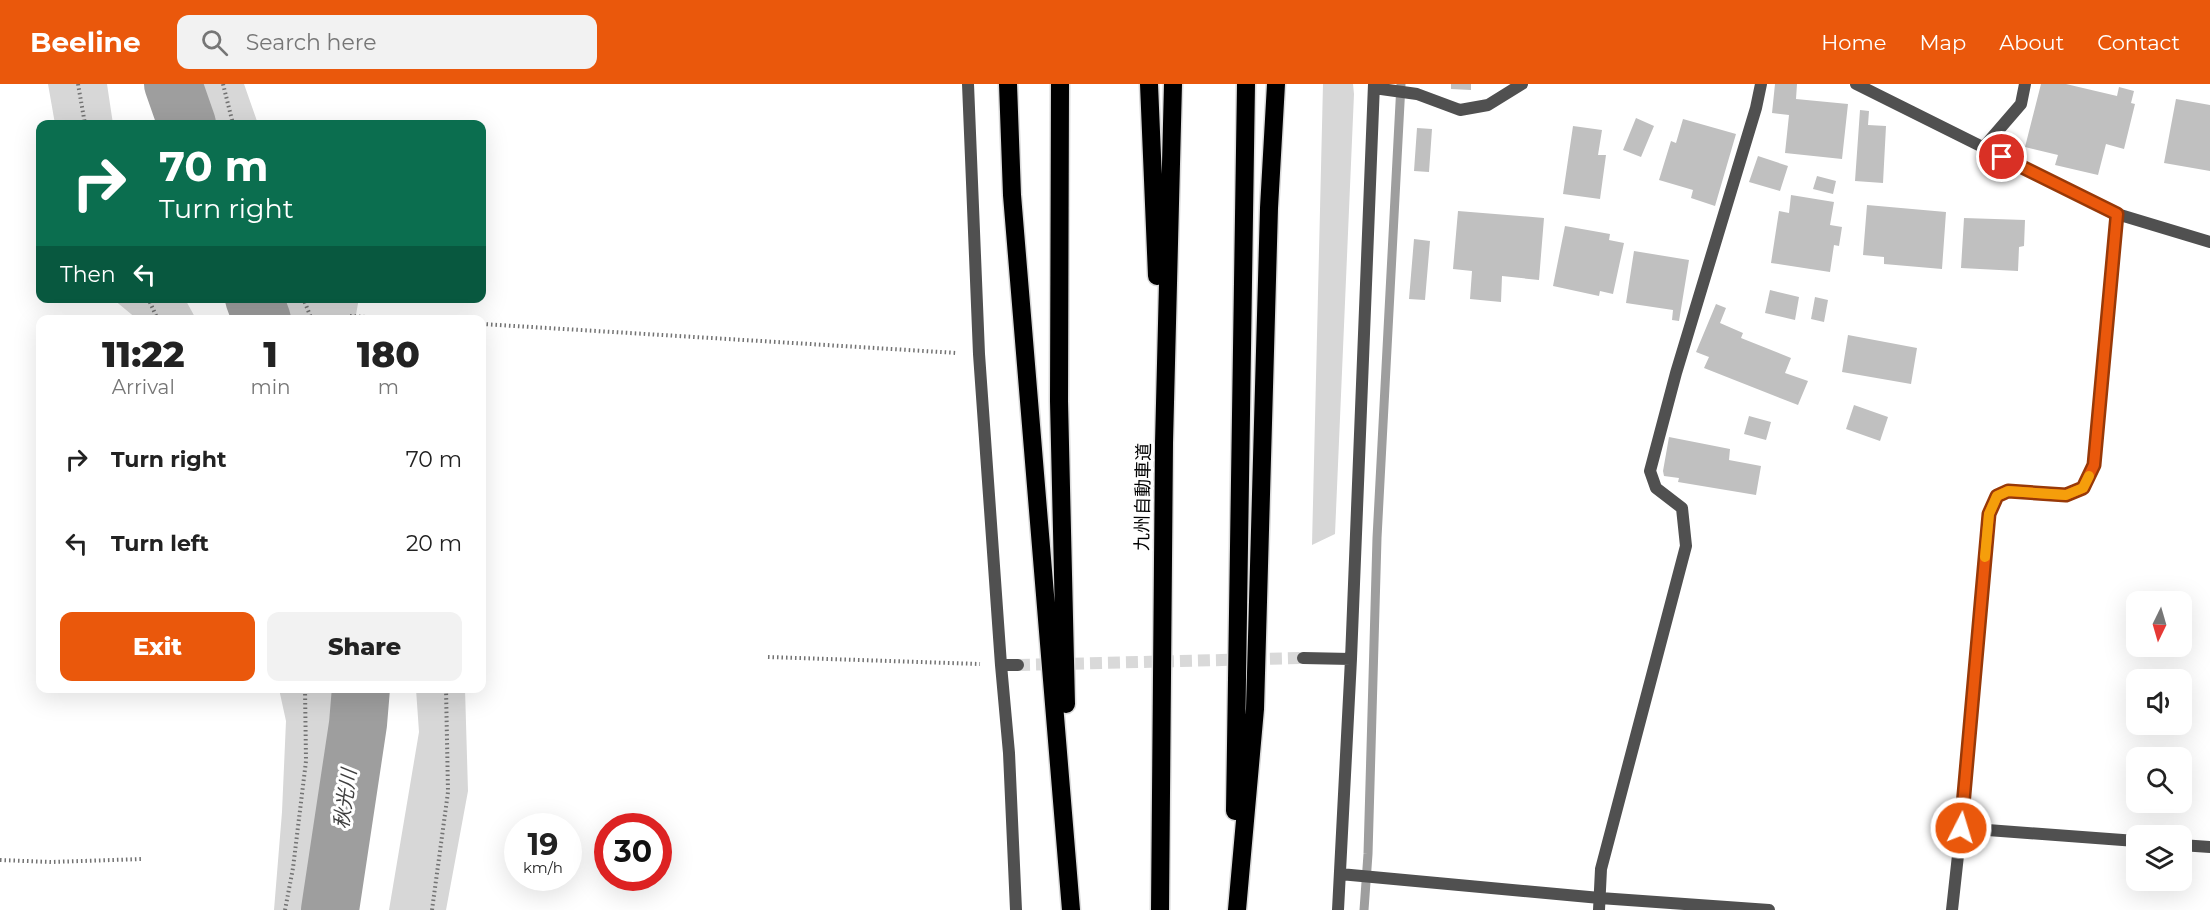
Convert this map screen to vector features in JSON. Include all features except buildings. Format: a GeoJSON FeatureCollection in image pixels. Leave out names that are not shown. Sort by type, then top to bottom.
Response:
{"type":"FeatureCollection","features":[{"type":"Feature","properties":{"kind":"highway"},"geometry":{"type":"LineString","coordinates":[[1008,84],[1012,195],[1072,910]]}},
{"type":"Feature","properties":{"kind":"highway"},"geometry":{"type":"LineString","coordinates":[[1060,84],[1059,378],[1062,601],[1072,910]]}},
{"type":"Feature","properties":{"kind":"highway"},"geometry":{"type":"LineString","coordinates":[[1149,84],[1164,442]]}},
{"type":"Feature","properties":{"kind":"highway","name":"九州自動車道"},"geometry":{"type":"LineString","coordinates":[[1160,910],[1164,442],[1173,84]]}},
{"type":"Feature","properties":{"kind":"highway"},"geometry":{"type":"LineString","coordinates":[[1236,910],[1246,84]]}},
{"type":"Feature","properties":{"kind":"highway"},"geometry":{"type":"LineString","coordinates":[[1236,910],[1255,709],[1269,220],[1276,84]]}},
{"type":"Feature","properties":{"kind":"street"},"geometry":{"type":"LineString","coordinates":[[968,84],[980,354],[1009,753],[1016,910]]}},
{"type":"Feature","properties":{"kind":"street"},"geometry":{"type":"LineString","coordinates":[[1338,910],[1351,659],[1374,86],[1417,94],[1460,110],[1488,105],[1522,84]]}},
{"type":"Feature","properties":{"kind":"street"},"geometry":{"type":"LineString","coordinates":[[1599,904],[1601,869],[1686,546],[1682,508],[1656,488],[1650,471],[1676,373],[1756,108],[1761,84]]}},
{"type":"Feature","properties":{"kind":"street"},"geometry":{"type":"LineString","coordinates":[[1856,84],[2117,214],[2210,242]]}},
{"type":"Feature","properties":{"kind":"street"},"geometry":{"type":"LineString","coordinates":[[1983,147],[2021,104],[2025,84]]}},
{"type":"Feature","properties":{"kind":"street"},"geometry":{"type":"LineString","coordinates":[[1952,910],[1989,514],[1997,496],[2008,491],[2066,495],[2083,488],[2094,465],[2117,214]]}},
{"type":"Feature","properties":{"kind":"street"},"geometry":{"type":"LineString","coordinates":[[1303,658],[1351,659]]}},
{"type":"Feature","properties":{"kind":"street"},"geometry":{"type":"LineString","coordinates":[[1001,665],[1018,665]]}},
{"type":"Feature","properties":{"kind":"street"},"geometry":{"type":"LineString","coordinates":[[1961,828],[2126,840]]}},
{"type":"Feature","properties":{"kind":"street"},"geometry":{"type":"LineString","coordinates":[[2192,846],[2210,847]]}},
{"type":"Feature","properties":{"kind":"street"},"geometry":{"type":"LineString","coordinates":[[1340,874],[1599,904],[1768,910]]}},
{"type":"Feature","properties":{"kind":"path"},"geometry":{"type":"LineString","coordinates":[[78,84],[84,120]]}},
{"type":"Feature","properties":{"kind":"path"},"geometry":{"type":"LineString","coordinates":[[223,84],[232,120]]}},
{"type":"Feature","properties":{"kind":"path"},"geometry":{"type":"LineString","coordinates":[[486,324],[980,354]]}},
{"type":"Feature","properties":{"kind":"path"},"geometry":{"type":"LineString","coordinates":[[768,657],[1001,665]]}},
{"type":"Feature","properties":{"kind":"path"},"geometry":{"type":"LineString","coordinates":[[285,910],[293,868],[306,761],[305,693]]}},
{"type":"Feature","properties":{"kind":"path"},"geometry":{"type":"LineString","coordinates":[[432,910],[448,792],[446,693]]}},
{"type":"Feature","properties":{"kind":"path"},"geometry":{"type":"LineString","coordinates":[[0,860],[51,862],[144,859]]}},
{"type":"Feature","properties":{"kind":"shaded area"},"geometry":{"type":"Polygon","coordinates":[[[48,84],[107,84],[112,120],[54,120],[48,84]]]}},
{"type":"Feature","properties":{"kind":"shaded area"},"geometry":{"type":"Polygon","coordinates":[[[188,84],[244,84],[257,120],[197,120],[188,84]]]}},
{"type":"Feature","properties":{"kind":"shaded area"},"geometry":{"type":"Polygon","coordinates":[[[1323,84],[1353,84],[1354,94],[1335,534],[1312,545],[1323,84]]]}},
{"type":"Feature","properties":{"kind":"shaded area"},"geometry":{"type":"Polygon","coordinates":[[[118,303],[187,303],[194,315],[132,315],[118,303]]]}},
{"type":"Feature","properties":{"kind":"shaded area"},"geometry":{"type":"Polygon","coordinates":[[[280,303],[358,303],[356,315],[285,315],[280,303]]]}},
{"type":"Feature","properties":{"kind":"shaded area"},"geometry":{"type":"Polygon","coordinates":[[[280,693],[341,693],[343,718],[307,910],[274,910],[286,721],[280,693]]]}},
{"type":"Feature","properties":{"kind":"shaded area"},"geometry":{"type":"Polygon","coordinates":[[[416,693],[465,693],[468,791],[446,910],[389,910],[419,732],[416,693]]]}},
{"type":"Feature","properties":{"kind":"waterway","name":"秋光川"},"geometry":{"type":"LineString","coordinates":[[173,84],[186,120]]}},
{"type":"Feature","properties":{"kind":"waterway"},"geometry":{"type":"LineString","coordinates":[[1364,910],[1368,854],[1377,538],[1401,84]]}},
{"type":"Feature","properties":{"kind":"waterway","name":"秋光川"},"geometry":{"type":"LineString","coordinates":[[256,303],[260,315]]}},
{"type":"Feature","properties":{"kind":"waterway","name":"秋光川"},"geometry":{"type":"LineString","coordinates":[[330,910],[361,693]]}},
{"type":"Feature","properties":{"kind":"tunnel"},"geometry":{"type":"LineString","coordinates":[[1018,665],[1303,658]]}},
{"type":"Feature","properties":{"kind":"slow traffic"},"geometry":{"type":"LineString","coordinates":[[1985,557],[1989,514],[1997,496],[2008,491],[2066,495],[2083,488],[2089,476]]}},
{"type":"Feature","properties":{"kind":"route"},"geometry":{"type":"LineString","coordinates":[[1961,828],[1989,514],[1997,496],[2008,491],[2066,495],[2083,488],[2094,465],[2117,214],[2002,157]]}}]}
